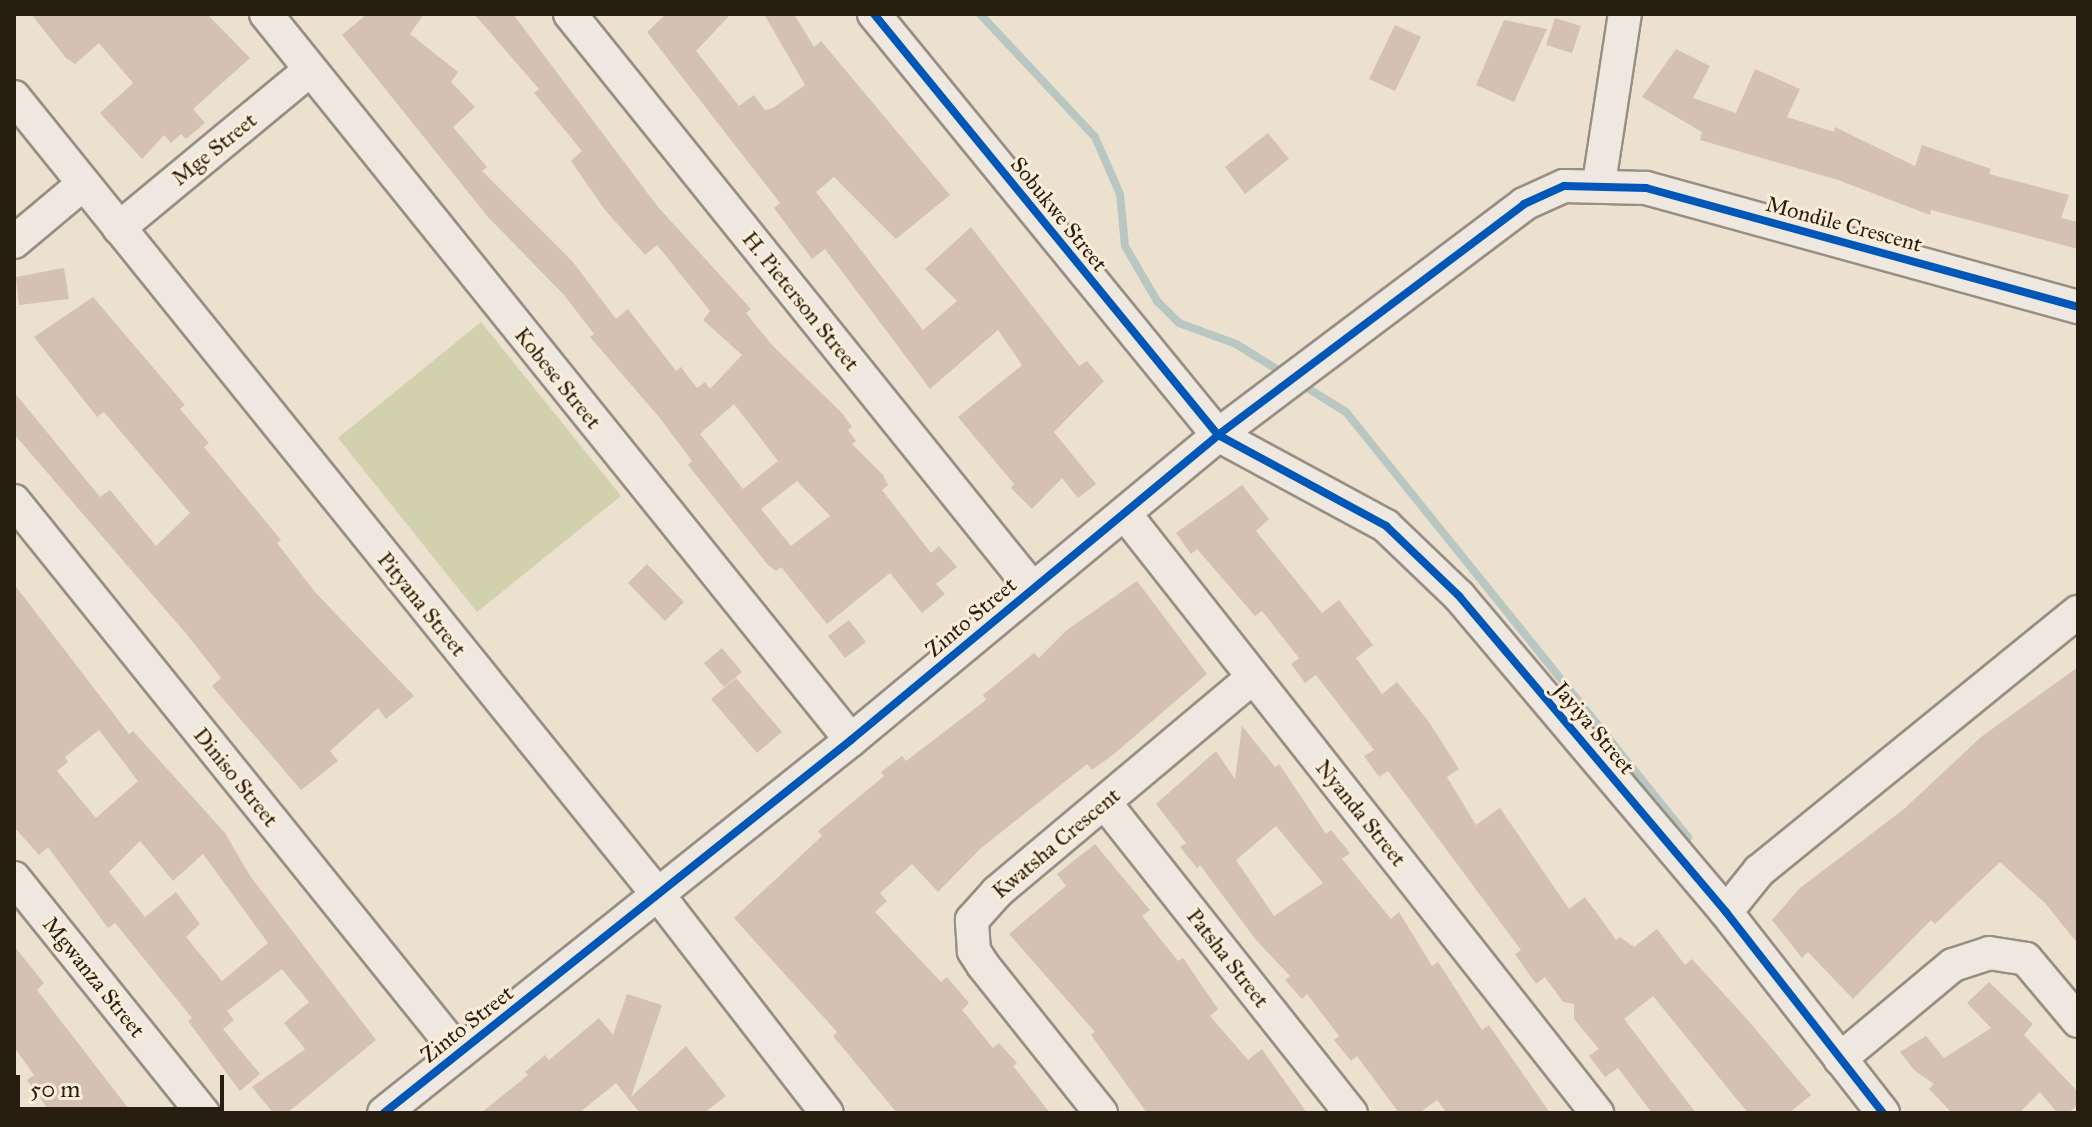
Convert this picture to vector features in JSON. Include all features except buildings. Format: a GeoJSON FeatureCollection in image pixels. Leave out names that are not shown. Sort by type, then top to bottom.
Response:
{"type":"FeatureCollection","features":[{"type":"Feature","properties":{"kind":"street","name":"Kobese Street"},"geometry":{"type":"LineString","coordinates":[[266,14],[851,740]]}},
{"type":"Feature","properties":{"kind":"street","name":"H. Pieterson Street"},"geometry":{"type":"LineString","coordinates":[[570,14],[1032,588]]}},
{"type":"Feature","properties":{"kind":"street","name":"Sobukwe Street"},"geometry":{"type":"LineString","coordinates":[[874,14],[1218,435]]}},
{"type":"Feature","properties":{"kind":"street"},"geometry":{"type":"LineString","coordinates":[[1599,183],[1625,14]]}},
{"type":"Feature","properties":{"kind":"street","name":"Mge Street"},"geometry":{"type":"LineString","coordinates":[[119,228],[310,70]]}},
{"type":"Feature","properties":{"kind":"street","name":"Pityana Street"},"geometry":{"type":"LineString","coordinates":[[14,97],[659,896],[813,1108]]}},
{"type":"Feature","properties":{"kind":"street","name":"Zinto Street"},"geometry":{"type":"LineString","coordinates":[[384,1113],[851,740],[1218,435],[1492,224],[1564,186],[1599,183]]}},
{"type":"Feature","properties":{"kind":"street","name":"Mondile Crescent"},"geometry":{"type":"LineString","coordinates":[[1599,183],[1646,188],[2078,307]]}},
{"type":"Feature","properties":{"kind":"street"},"geometry":{"type":"LineString","coordinates":[[14,242],[83,184]]}},
{"type":"Feature","properties":{"kind":"street","name":"Jayiya Street"},"geometry":{"type":"LineString","coordinates":[[1218,435],[1351,505],[1419,553],[1726,912],[1883,1113]]}},
{"type":"Feature","properties":{"kind":"street","name":"Diniso Street"},"geometry":{"type":"LineString","coordinates":[[14,501],[459,1053]]}},
{"type":"Feature","properties":{"kind":"street","name":"Nyanda Street"},"geometry":{"type":"LineString","coordinates":[[1125,514],[1251,679],[1597,1113]]}},
{"type":"Feature","properties":{"kind":"street"},"geometry":{"type":"LineString","coordinates":[[1726,912],[1759,871],[2078,612]]}},
{"type":"Feature","properties":{"kind":"street","name":"Kwatsha Crescent"},"geometry":{"type":"LineString","coordinates":[[1101,1113],[1002,991],[974,951],[971,935],[980,907],[1251,679]]}},
{"type":"Feature","properties":{"kind":"street","name":"Patsha Street"},"geometry":{"type":"LineString","coordinates":[[1105,803],[1351,1113]]}},
{"type":"Feature","properties":{"kind":"street","name":"Mgwanza Street"},"geometry":{"type":"LineString","coordinates":[[14,878],[203,1113]]}},
{"type":"Feature","properties":{"kind":"street"},"geometry":{"type":"LineString","coordinates":[[1840,1059],[1953,965],[1989,953],[2026,959],[2078,1021]]}},
{"type":"Feature","properties":{"kind":"green space"},"geometry":{"type":"Polygon","coordinates":[[[481,322],[621,496],[477,612],[338,438],[481,322]]]}},
{"type":"Feature","properties":{"kind":"waterway"},"geometry":{"type":"LineString","coordinates":[[980,14],[1095,137],[1120,194],[1125,246],[1157,301],[1179,323],[1236,344],[1286,375]]}},
{"type":"Feature","properties":{"kind":"waterway"},"geometry":{"type":"LineString","coordinates":[[1301,384],[1346,412],[1688,837]]}},
{"type":"Feature","properties":{"kind":"cycle path"},"geometry":{"type":"LineString","coordinates":[[874,14],[1218,435],[1386,526],[1459,596],[1726,912],[1883,1113]]}},
{"type":"Feature","properties":{"kind":"cycle path"},"geometry":{"type":"LineString","coordinates":[[384,1113],[851,740],[1218,435],[1524,204],[1564,186],[1646,188],[2078,307]]}}]}
